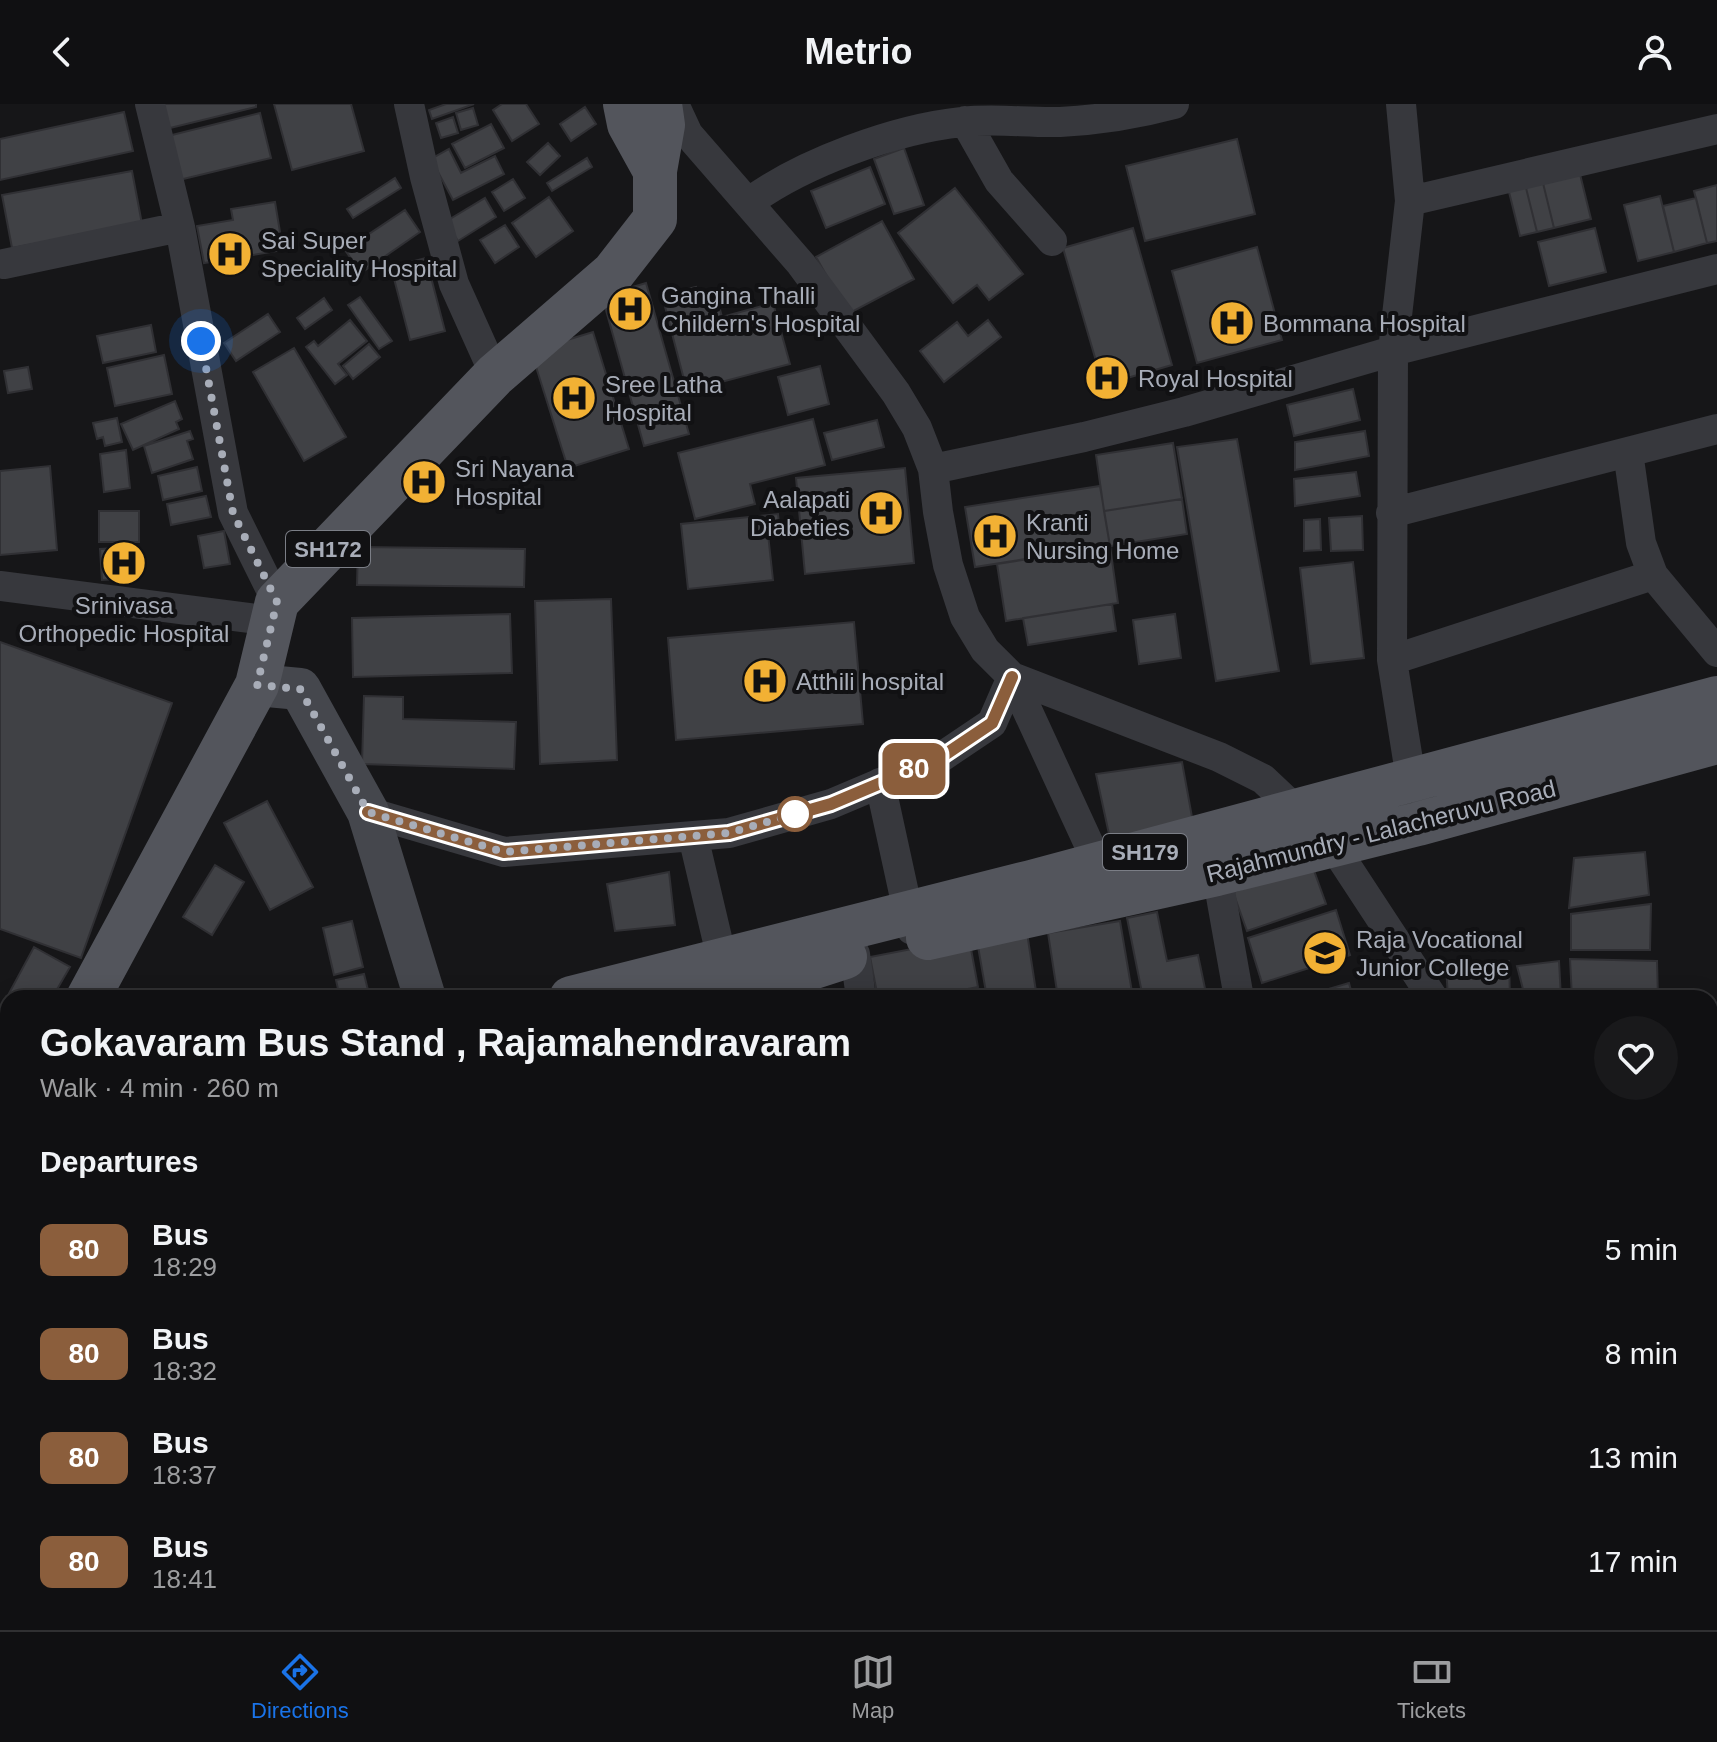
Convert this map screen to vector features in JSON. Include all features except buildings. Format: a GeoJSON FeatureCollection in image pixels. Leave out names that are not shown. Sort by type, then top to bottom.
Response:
{"type":"FeatureCollection","features":[{"type":"Feature","properties":{"kind":"main road","name":"SH172"},"geometry":{"type":"LineString","coordinates":[[625,104],[629,124],[655,171]]}},
{"type":"Feature","properties":{"kind":"main road","name":"SH172"},"geometry":{"type":"LineString","coordinates":[[92,990],[257,685],[275,612],[495,375],[613,273],[655,219],[655,171],[663,125],[660,104]]}},
{"type":"Feature","properties":{"kind":"main road","name":"SH179"},"geometry":{"type":"LineString","coordinates":[[1106,880],[1297,811],[1717,698]]}},
{"type":"Feature","properties":{"kind":"main road","name":"Rajahmundry - Lalacheruvu Road"},"geometry":{"type":"LineString","coordinates":[[723,984],[855,954],[912,927],[1106,880],[1217,874],[1418,824],[1717,742]]}},
{"type":"Feature","properties":{"kind":"main road","name":"SH179"},"geometry":{"type":"LineString","coordinates":[[658,990],[723,984],[912,927]]}},
{"type":"Feature","properties":{"kind":"street"},"geometry":{"type":"LineString","coordinates":[[0,586],[275,612],[233,513],[180,227],[150,104]]}},
{"type":"Feature","properties":{"kind":"street"},"geometry":{"type":"LineString","coordinates":[[409,104],[454,284],[495,375]]}},
{"type":"Feature","properties":{"kind":"street"},"geometry":{"type":"LineString","coordinates":[[674,104],[688,134],[801,264],[896,393],[917,428],[933,469],[948,565],[965,617],[985,650],[1012,677],[1106,880]]}},
{"type":"Feature","properties":{"kind":"street"},"geometry":{"type":"LineString","coordinates":[[748,203],[772,185],[848,152],[918,128],[965,121],[1061,122],[1174,104]]}},
{"type":"Feature","properties":{"kind":"street"},"geometry":{"type":"LineString","coordinates":[[1401,104],[1410,201],[1393,351],[1392,660],[1418,824]]}},
{"type":"Feature","properties":{"kind":"street"},"geometry":{"type":"LineString","coordinates":[[965,121],[999,181],[1052,241]]}},
{"type":"Feature","properties":{"kind":"street"},"geometry":{"type":"LineString","coordinates":[[1410,201],[1717,129]]}},
{"type":"Feature","properties":{"kind":"street"},"geometry":{"type":"LineString","coordinates":[[4,264],[180,227]]}},
{"type":"Feature","properties":{"kind":"street"},"geometry":{"type":"LineString","coordinates":[[933,469],[1184,412],[1393,351],[1717,269]]}},
{"type":"Feature","properties":{"kind":"street"},"geometry":{"type":"LineString","coordinates":[[1391,513],[1717,429]]}},
{"type":"Feature","properties":{"kind":"street"},"geometry":{"type":"LineString","coordinates":[[1628,452],[1641,543],[1653,575],[1717,652]]}},
{"type":"Feature","properties":{"kind":"street"},"geometry":{"type":"LineString","coordinates":[[1392,660],[1653,575]]}},
{"type":"Feature","properties":{"kind":"street"},"geometry":{"type":"LineString","coordinates":[[368,812],[504,852],[729,833],[831,804],[940,758],[992,723],[1012,677]]}},
{"type":"Feature","properties":{"kind":"street"},"geometry":{"type":"LineString","coordinates":[[1012,677],[1219,757],[1263,779],[1332,844],[1413,984]]}},
{"type":"Feature","properties":{"kind":"street"},"geometry":{"type":"LineString","coordinates":[[257,685],[300,689],[368,812],[423,990]]}},
{"type":"Feature","properties":{"kind":"street"},"geometry":{"type":"LineString","coordinates":[[880,783],[912,927]]}},
{"type":"Feature","properties":{"kind":"street"},"geometry":{"type":"LineString","coordinates":[[693,836],[723,984]]}},
{"type":"Feature","properties":{"kind":"street"},"geometry":{"type":"LineString","coordinates":[[1217,874],[1238,990]]}},
{"type":"Feature","properties":{"kind":"street"},"geometry":{"type":"LineString","coordinates":[[855,954],[860,990]]}},
{"type":"Feature","properties":{"kind":"bus line","name":"80"},"geometry":{"type":"LineString","coordinates":[[368,812],[504,852],[729,833],[831,804],[940,758],[992,723],[1012,677]]}},
{"type":"Feature","properties":{"kind":"place","name":"Sai Super Speciality Hospital"},"geometry":{"type":"Point","coordinates":[230,254]}},
{"type":"Feature","properties":{"kind":"place","name":"Gangina Thalli Childern's Hospital"},"geometry":{"type":"Point","coordinates":[630,309]}},
{"type":"Feature","properties":{"kind":"place","name":"Bommana Hospital"},"geometry":{"type":"Point","coordinates":[1232,323]}},
{"type":"Feature","properties":{"kind":"place","name":"Royal Hospital"},"geometry":{"type":"Point","coordinates":[1107,378]}},
{"type":"Feature","properties":{"kind":"place","name":"Sree Latha Hospital"},"geometry":{"type":"Point","coordinates":[574,398]}},
{"type":"Feature","properties":{"kind":"place","name":"Sri Nayana Hospital"},"geometry":{"type":"Point","coordinates":[424,482]}},
{"type":"Feature","properties":{"kind":"place","name":"Aalapati Diabeties"},"geometry":{"type":"Point","coordinates":[881,513]}},
{"type":"Feature","properties":{"kind":"place","name":"Kranti Nursing Home"},"geometry":{"type":"Point","coordinates":[995,536]}},
{"type":"Feature","properties":{"kind":"place","name":"Srinivasa Orthopedic Hospital"},"geometry":{"type":"Point","coordinates":[124,563]}},
{"type":"Feature","properties":{"kind":"place","name":"Atthili hospital"},"geometry":{"type":"Point","coordinates":[765,681]}},
{"type":"Feature","properties":{"kind":"place","name":"Raja Vocational Junior College"},"geometry":{"type":"Point","coordinates":[1325,953]}},
{"type":"Feature","properties":{"kind":"route"},"geometry":{"type":"LineString","coordinates":[[201,341],[233,513],[277,602],[257,685],[300,689],[368,812],[504,852],[729,833],[805,811],[795,814]]}}]}
